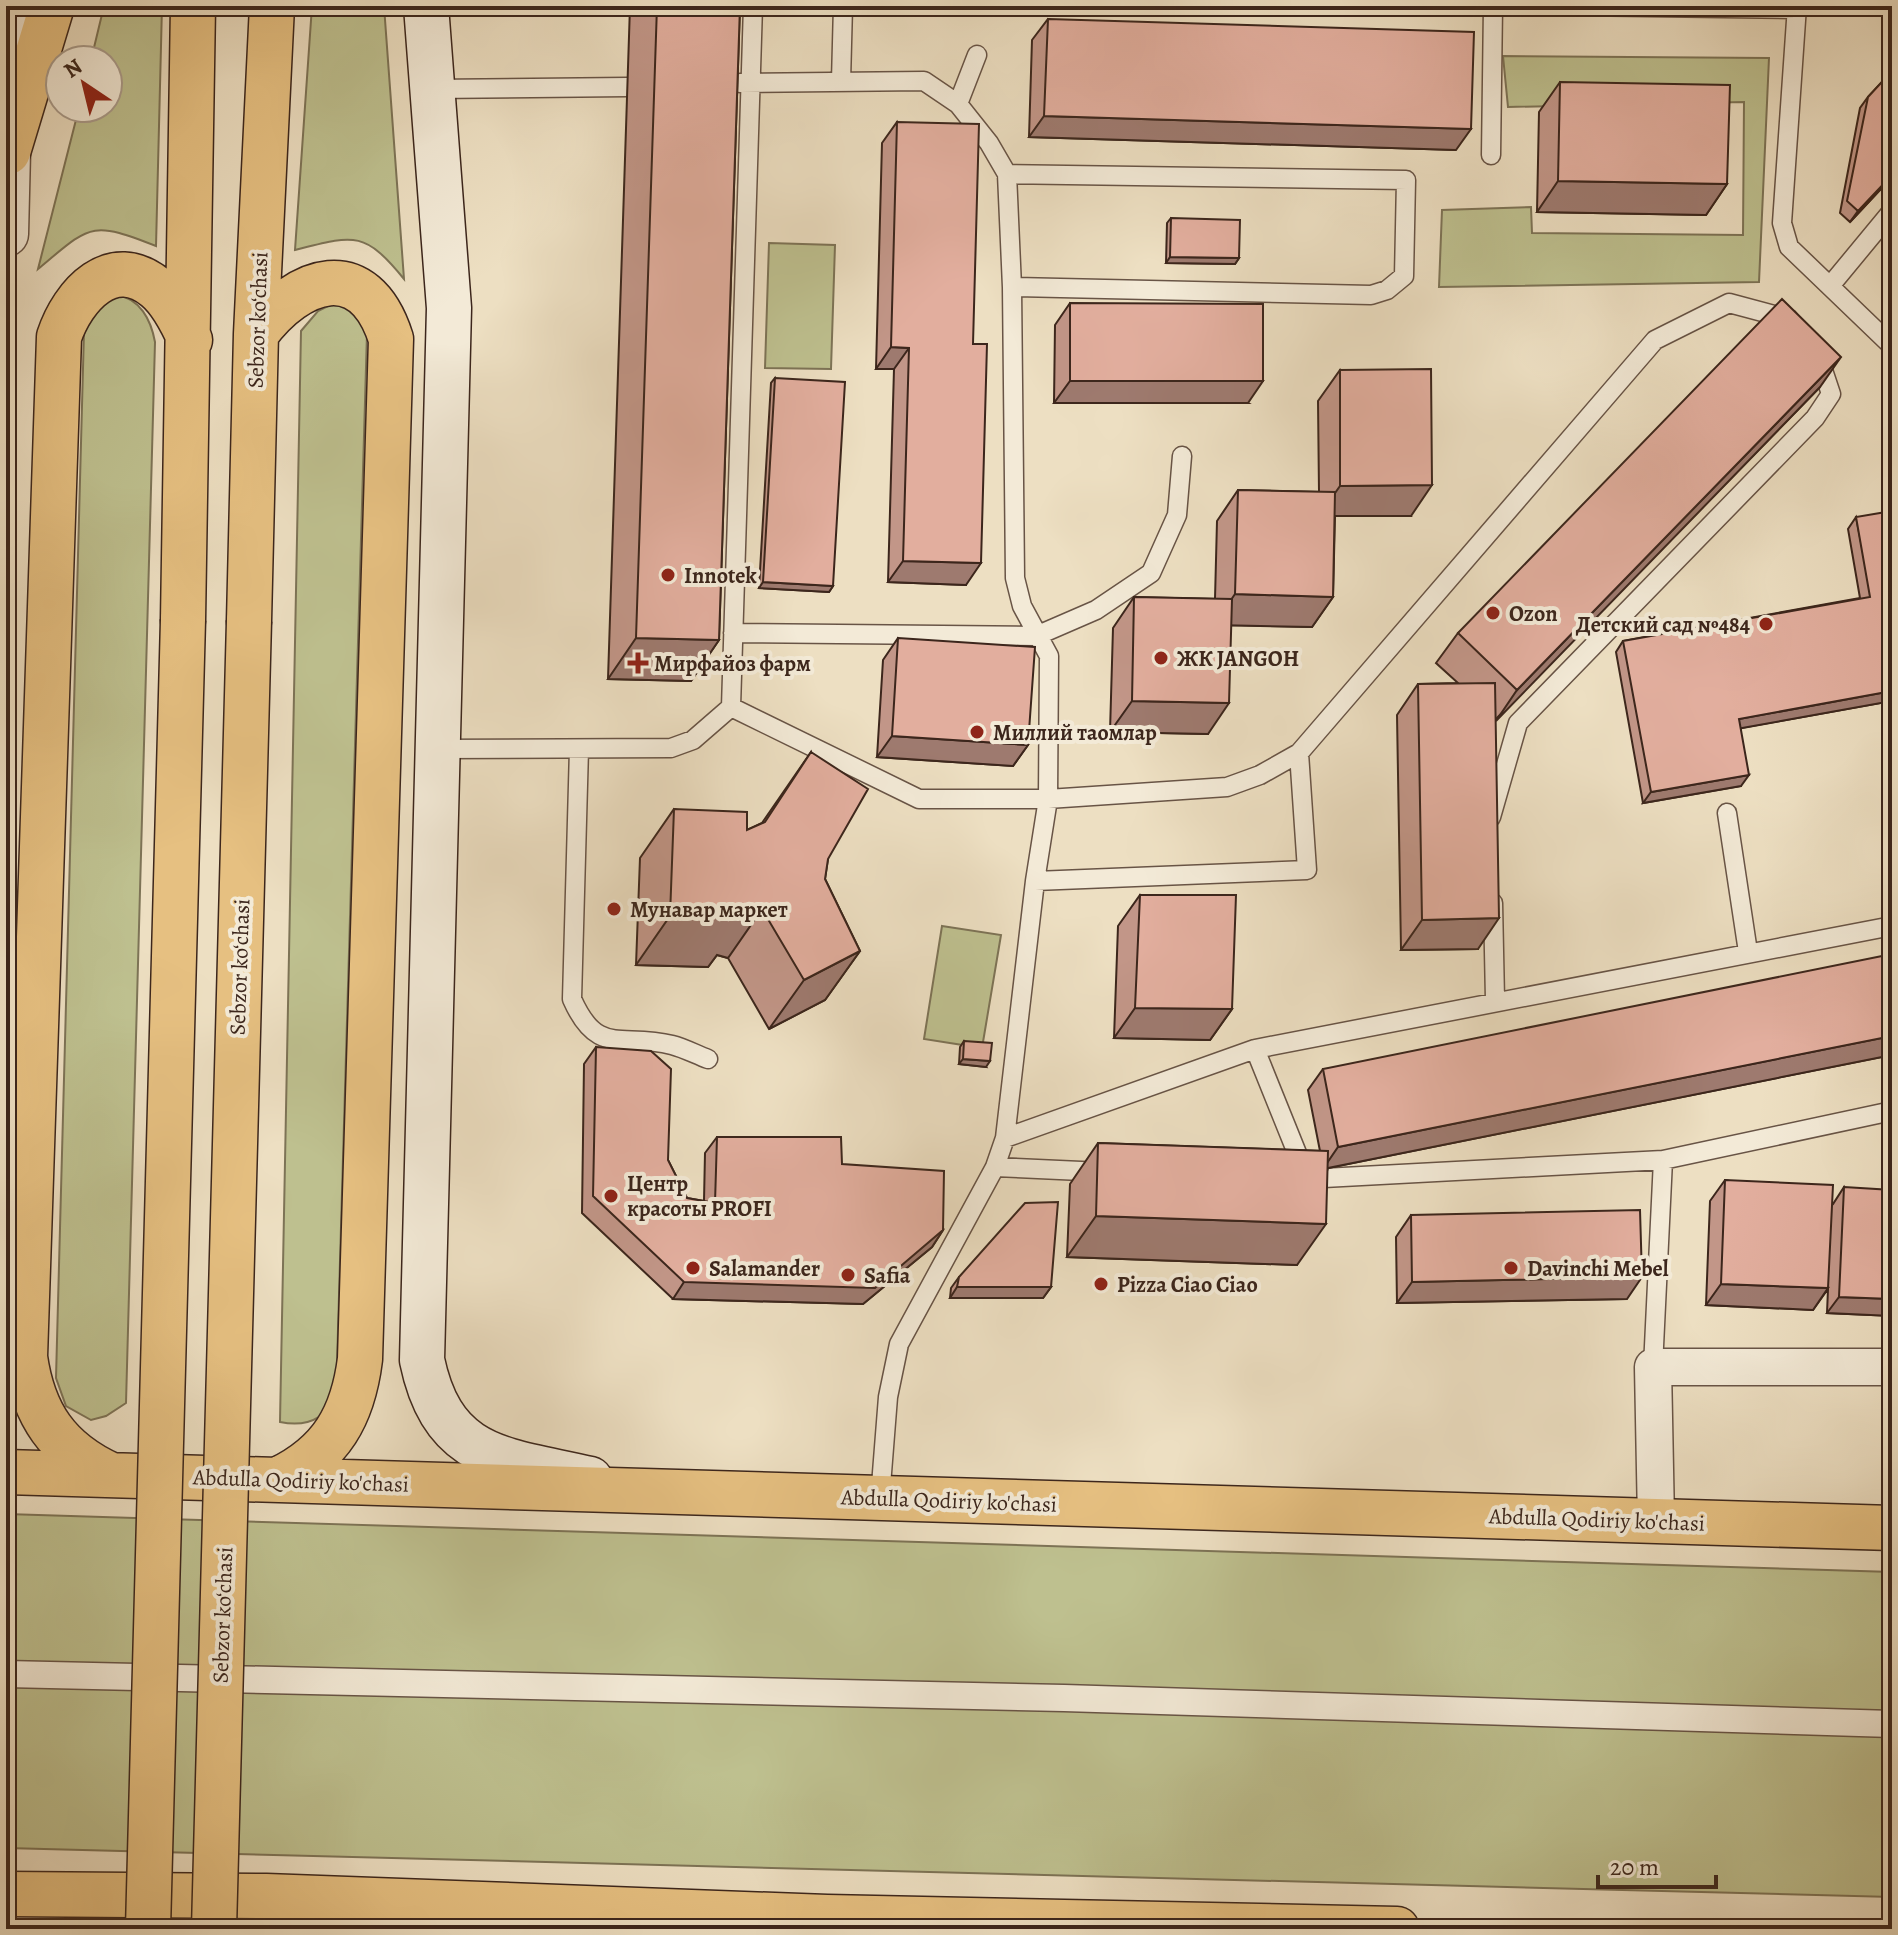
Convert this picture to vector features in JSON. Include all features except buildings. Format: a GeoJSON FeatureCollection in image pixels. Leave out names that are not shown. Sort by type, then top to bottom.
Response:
{"type":"FeatureCollection","features":[{"type":"Feature","properties":{"kind":"main road"},"geometry":{"type":"LineString","coordinates":[[6,234],[7,152],[24,6]]}},
{"type":"Feature","properties":{"kind":"main road"},"geometry":{"type":"LineString","coordinates":[[7,152],[52,6]]}},
{"type":"Feature","properties":{"kind":"main road"},"geometry":{"type":"LineString","coordinates":[[148,1929],[190,340],[193,6]]}},
{"type":"Feature","properties":{"kind":"main road","name":"Sebzor ko‘chasi"},"geometry":{"type":"LineString","coordinates":[[214,1929],[256,334],[272,6]]}},
{"type":"Feature","properties":{"kind":"main road"},"geometry":{"type":"LineString","coordinates":[[426,6],[449,308],[420,1338],[426,1381],[443,1419],[475,1448],[494,1457],[638,1491]]}},
{"type":"Feature","properties":{"kind":"main road"},"geometry":{"type":"LineString","coordinates":[[111,1475],[89,1465],[53,1434],[32,1397],[25,1357],[59,337],[68,313],[82,292],[102,280],[126,275],[146,281],[164,295],[190,340]]}},
{"type":"Feature","properties":{"kind":"main road"},"geometry":{"type":"LineString","coordinates":[[256,334],[279,307],[297,293],[330,282],[350,286],[370,300],[391,339],[360,1359],[352,1402],[332,1441],[300,1469],[279,1479]]}},
{"type":"Feature","properties":{"kind":"main road","name":"Abdulla Qodiriy ko'chasi"},"geometry":{"type":"LineString","coordinates":[[6,1472],[1892,1528]]}},
{"type":"Feature","properties":{"kind":"main road"},"geometry":{"type":"LineString","coordinates":[[6,1894],[266,1896],[827,1917],[1397,1929]]}},
{"type":"Feature","properties":{"kind":"main road"},"geometry":{"type":"LineString","coordinates":[[44,1929],[79,1900],[93,1896]]}},
{"type":"Feature","properties":{"kind":"main road"},"geometry":{"type":"LineString","coordinates":[[266,1896],[306,1929]]}},
{"type":"Feature","properties":{"kind":"main road"},"geometry":{"type":"LineString","coordinates":[[483,1929],[523,1914],[560,1907]]}},
{"type":"Feature","properties":{"kind":"street"},"geometry":{"type":"LineString","coordinates":[[1656,1521],[1653,1367],[1892,1367]]}},
{"type":"Feature","properties":{"kind":"street"},"geometry":{"type":"LineString","coordinates":[[6,1674],[1064,1698],[1892,1724]]}},
{"type":"Feature","properties":{"kind":"lane"},"geometry":{"type":"LineString","coordinates":[[436,749],[671,748],[693,740],[731,707],[753,6]]}},
{"type":"Feature","properties":{"kind":"lane"},"geometry":{"type":"LineString","coordinates":[[841,81],[843,6]]}},
{"type":"Feature","properties":{"kind":"lane"},"geometry":{"type":"LineString","coordinates":[[1491,155],[1493,6]]}},
{"type":"Feature","properties":{"kind":"lane"},"geometry":{"type":"LineString","coordinates":[[1573,6],[1796,7],[1782,223],[1789,247],[1892,346]]}},
{"type":"Feature","properties":{"kind":"lane"},"geometry":{"type":"LineString","coordinates":[[958,104],[977,55]]}},
{"type":"Feature","properties":{"kind":"lane"},"geometry":{"type":"LineString","coordinates":[[724,87],[752,81],[924,81],[958,104],[989,143],[1007,174],[1012,287],[1015,578],[1022,606],[1049,656],[1048,799],[1035,881],[1005,1138],[995,1167],[899,1344],[888,1397],[880,1498]]}},
{"type":"Feature","properties":{"kind":"lane"},"geometry":{"type":"LineString","coordinates":[[432,89],[628,87]]}},
{"type":"Feature","properties":{"kind":"lane"},"geometry":{"type":"LineString","coordinates":[[1007,174],[1406,180],[1404,276],[1387,290],[1371,295],[1012,287]]}},
{"type":"Feature","properties":{"kind":"lane"},"geometry":{"type":"LineString","coordinates":[[1830,286],[1892,211]]}},
{"type":"Feature","properties":{"kind":"lane"},"geometry":{"type":"LineString","coordinates":[[731,707],[919,799],[1048,799],[1227,787],[1260,775],[1299,753],[1655,340],[1729,303],[1787,315],[1818,355],[1831,394],[1815,418],[1518,723],[1491,815],[1491,831]]}},
{"type":"Feature","properties":{"kind":"lane"},"geometry":{"type":"LineString","coordinates":[[733,633],[1036,636],[1096,610],[1151,573],[1177,515],[1182,456]]}},
{"type":"Feature","properties":{"kind":"lane"},"geometry":{"type":"LineString","coordinates":[[579,749],[572,999],[584,1025],[605,1038],[672,1044],[708,1059]]}},
{"type":"Feature","properties":{"kind":"lane"},"geometry":{"type":"LineString","coordinates":[[1035,881],[1307,870],[1299,753]]}},
{"type":"Feature","properties":{"kind":"lane"},"geometry":{"type":"LineString","coordinates":[[1727,813],[1748,952]]}},
{"type":"Feature","properties":{"kind":"lane"},"geometry":{"type":"LineString","coordinates":[[1492,877],[1495,1000]]}},
{"type":"Feature","properties":{"kind":"lane"},"geometry":{"type":"LineString","coordinates":[[1005,1138],[1255,1049],[1495,1000],[1892,926]]}},
{"type":"Feature","properties":{"kind":"lane"},"geometry":{"type":"LineString","coordinates":[[1255,1049],[1300,1179],[1663,1160],[1892,1111]]}},
{"type":"Feature","properties":{"kind":"lane"},"geometry":{"type":"LineString","coordinates":[[1653,1367],[1663,1160]]}},
{"type":"Feature","properties":{"kind":"lane"},"geometry":{"type":"LineString","coordinates":[[995,1167],[1119,1173]]}},
{"type":"Feature","properties":{"kind":"green space"},"geometry":{"type":"Polygon","coordinates":[[[104,6],[162,6],[156,246],[117,232],[92,231],[70,243],[38,269],[75,124],[124,124],[124,44],[95,44],[104,6]]]}},
{"type":"Feature","properties":{"kind":"green space"},"geometry":{"type":"Polygon","coordinates":[[[312,6],[384,6],[404,279],[378,252],[357,240],[331,241],[295,250],[312,6]]]}},
{"type":"Feature","properties":{"kind":"green space"},"geometry":{"type":"Polygon","coordinates":[[[1503,56],[1769,58],[1759,282],[1439,287],[1442,210],[1531,207],[1532,233],[1743,235],[1744,102],[1508,107],[1503,56]]]}},
{"type":"Feature","properties":{"kind":"green space"},"geometry":{"type":"Polygon","coordinates":[[[769,243],[835,245],[831,369],[765,368],[769,243]]]}},
{"type":"Feature","properties":{"kind":"green space"},"geometry":{"type":"Polygon","coordinates":[[[116,295],[132,301],[143,311],[155,342],[126,1403],[106,1416],[91,1420],[66,1406],[56,1378],[84,331],[87,313],[116,295]]]}},
{"type":"Feature","properties":{"kind":"green space"},"geometry":{"type":"Polygon","coordinates":[[[334,303],[356,311],[367,333],[336,1398],[319,1417],[289,1423],[280,1422],[301,331],[318,311],[334,303]]]}},
{"type":"Feature","properties":{"kind":"green space"},"geometry":{"type":"Polygon","coordinates":[[[942,926],[1001,935],[982,1048],[924,1039],[942,926]]]}},
{"type":"Feature","properties":{"kind":"green space"},"geometry":{"type":"Polygon","coordinates":[[[6,1514],[1892,1572],[1892,1897],[6,1848],[6,1514]]]}},
{"type":"Feature","properties":{"kind":"place","name":"Innotek"},"geometry":{"type":"Point","coordinates":[668,575]}},
{"type":"Feature","properties":{"kind":"place","name":"Ozon"},"geometry":{"type":"Point","coordinates":[1493,613]}},
{"type":"Feature","properties":{"kind":"place","name":"Детский сад №484"},"geometry":{"type":"Point","coordinates":[1766,624]}},
{"type":"Feature","properties":{"kind":"place","name":"ЖК JANGOH"},"geometry":{"type":"Point","coordinates":[1161,658]}},
{"type":"Feature","properties":{"kind":"place","name":"Мирфайоз фарм"},"geometry":{"type":"Point","coordinates":[638,663]}},
{"type":"Feature","properties":{"kind":"place","name":"Миллий таомлар"},"geometry":{"type":"Point","coordinates":[977,732]}},
{"type":"Feature","properties":{"kind":"place","name":"Мунавар маркет"},"geometry":{"type":"Point","coordinates":[614,909]}},
{"type":"Feature","properties":{"kind":"place","name":"Центр красоты PROFI"},"geometry":{"type":"Point","coordinates":[611,1196]}},
{"type":"Feature","properties":{"kind":"place","name":"Salamander"},"geometry":{"type":"Point","coordinates":[693,1268]}},
{"type":"Feature","properties":{"kind":"place","name":"Davinchi Mebel"},"geometry":{"type":"Point","coordinates":[1511,1268]}},
{"type":"Feature","properties":{"kind":"place","name":"Safia"},"geometry":{"type":"Point","coordinates":[848,1275]}},
{"type":"Feature","properties":{"kind":"place","name":"Pizza Ciao Ciao"},"geometry":{"type":"Point","coordinates":[1101,1284]}}]}
